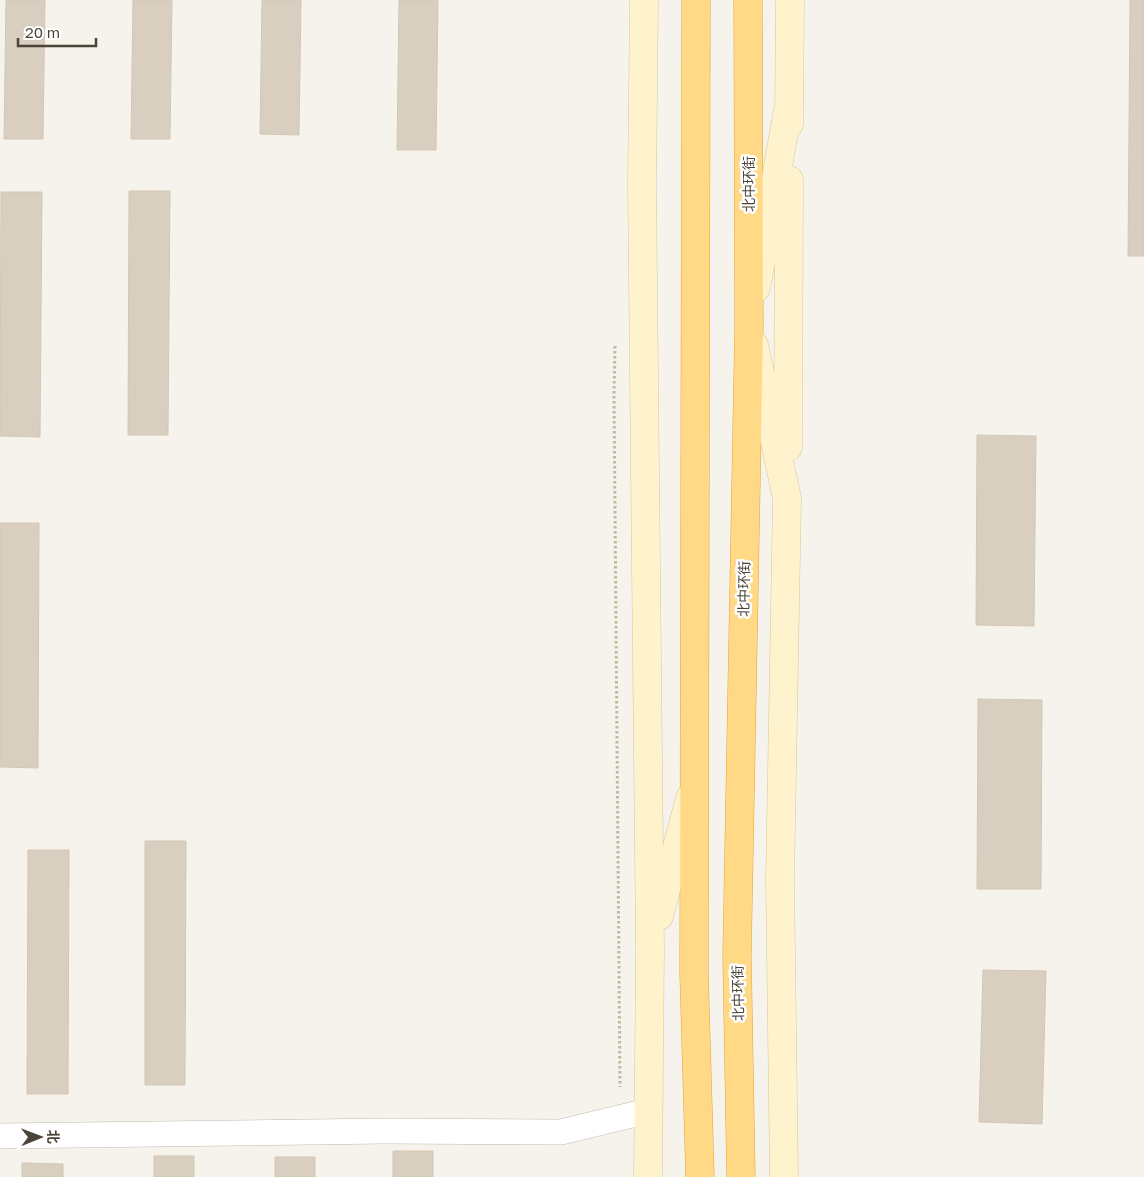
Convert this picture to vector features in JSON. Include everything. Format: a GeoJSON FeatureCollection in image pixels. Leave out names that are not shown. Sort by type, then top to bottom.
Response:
{"type":"FeatureCollection","features":[{"type":"Feature","properties":{"kind":"highway"},"geometry":{"type":"LineString","coordinates":[[696,0],[694,974],[700,1177]]}},
{"type":"Feature","properties":{"kind":"highway","name":"北中环街"},"geometry":{"type":"LineString","coordinates":[[741,1177],[737,956],[749,325],[748,0]]}},
{"type":"Feature","properties":{"kind":"main road"},"geometry":{"type":"LineString","coordinates":[[644,0],[642,184],[650,948],[648,1177]]}},
{"type":"Feature","properties":{"kind":"main road"},"geometry":{"type":"LineString","coordinates":[[784,1177],[780,878],[787,498],[790,0]]}},
{"type":"Feature","properties":{"kind":"main road"},"geometry":{"type":"LineString","coordinates":[[787,498],[749,325],[789,105]]}},
{"type":"Feature","properties":{"kind":"main road"},"geometry":{"type":"LineString","coordinates":[[650,948],[694,782]]}},
{"type":"Feature","properties":{"kind":"street"},"geometry":{"type":"LineString","coordinates":[[0,1136],[385,1131],[561,1132],[648,1111]]}},
{"type":"Feature","properties":{"kind":"building"},"geometry":{"type":"Polygon","coordinates":[[[6,0],[45,0],[43,139],[4,139],[6,0]]]}},
{"type":"Feature","properties":{"kind":"building"},"geometry":{"type":"Polygon","coordinates":[[[133,0],[172,0],[170,139],[131,139],[133,0]]]}},
{"type":"Feature","properties":{"kind":"building"},"geometry":{"type":"Polygon","coordinates":[[[262,0],[301,0],[299,135],[260,134],[262,0]]]}},
{"type":"Feature","properties":{"kind":"building"},"geometry":{"type":"Polygon","coordinates":[[[399,0],[438,0],[436,150],[397,150],[399,0]]]}},
{"type":"Feature","properties":{"kind":"building"},"geometry":{"type":"Polygon","coordinates":[[[1130,0],[1144,0],[1144,256],[1128,256],[1130,0]]]}},
{"type":"Feature","properties":{"kind":"building"},"geometry":{"type":"Polygon","coordinates":[[[129,191],[170,191],[168,435],[128,435],[129,191]]]}},
{"type":"Feature","properties":{"kind":"building"},"geometry":{"type":"Polygon","coordinates":[[[1,192],[42,192],[40,437],[0,436],[1,192]]]}},
{"type":"Feature","properties":{"kind":"building"},"geometry":{"type":"Polygon","coordinates":[[[977,435],[1036,436],[1034,626],[976,625],[977,435]]]}},
{"type":"Feature","properties":{"kind":"building"},"geometry":{"type":"Polygon","coordinates":[[[0,523],[39,523],[38,768],[0,767],[0,523]]]}},
{"type":"Feature","properties":{"kind":"building"},"geometry":{"type":"Polygon","coordinates":[[[978,699],[1042,700],[1041,889],[977,889],[978,699]]]}},
{"type":"Feature","properties":{"kind":"building"},"geometry":{"type":"Polygon","coordinates":[[[145,841],[186,841],[185,1085],[145,1085],[145,841]]]}},
{"type":"Feature","properties":{"kind":"building"},"geometry":{"type":"Polygon","coordinates":[[[28,850],[69,850],[68,1094],[27,1094],[28,850]]]}},
{"type":"Feature","properties":{"kind":"building"},"geometry":{"type":"Polygon","coordinates":[[[983,970],[1046,971],[1042,1124],[979,1122],[983,970]]]}},
{"type":"Feature","properties":{"kind":"building"},"geometry":{"type":"Polygon","coordinates":[[[393,1151],[433,1151],[433,1177],[393,1177],[393,1151]]]}},
{"type":"Feature","properties":{"kind":"building"},"geometry":{"type":"Polygon","coordinates":[[[154,1156],[194,1156],[194,1177],[154,1177],[154,1156]]]}},
{"type":"Feature","properties":{"kind":"building"},"geometry":{"type":"Polygon","coordinates":[[[275,1157],[315,1157],[315,1177],[275,1177],[275,1157]]]}},
{"type":"Feature","properties":{"kind":"building"},"geometry":{"type":"Polygon","coordinates":[[[22,1163],[63,1164],[63,1177],[22,1177],[22,1163]]]}}]}
